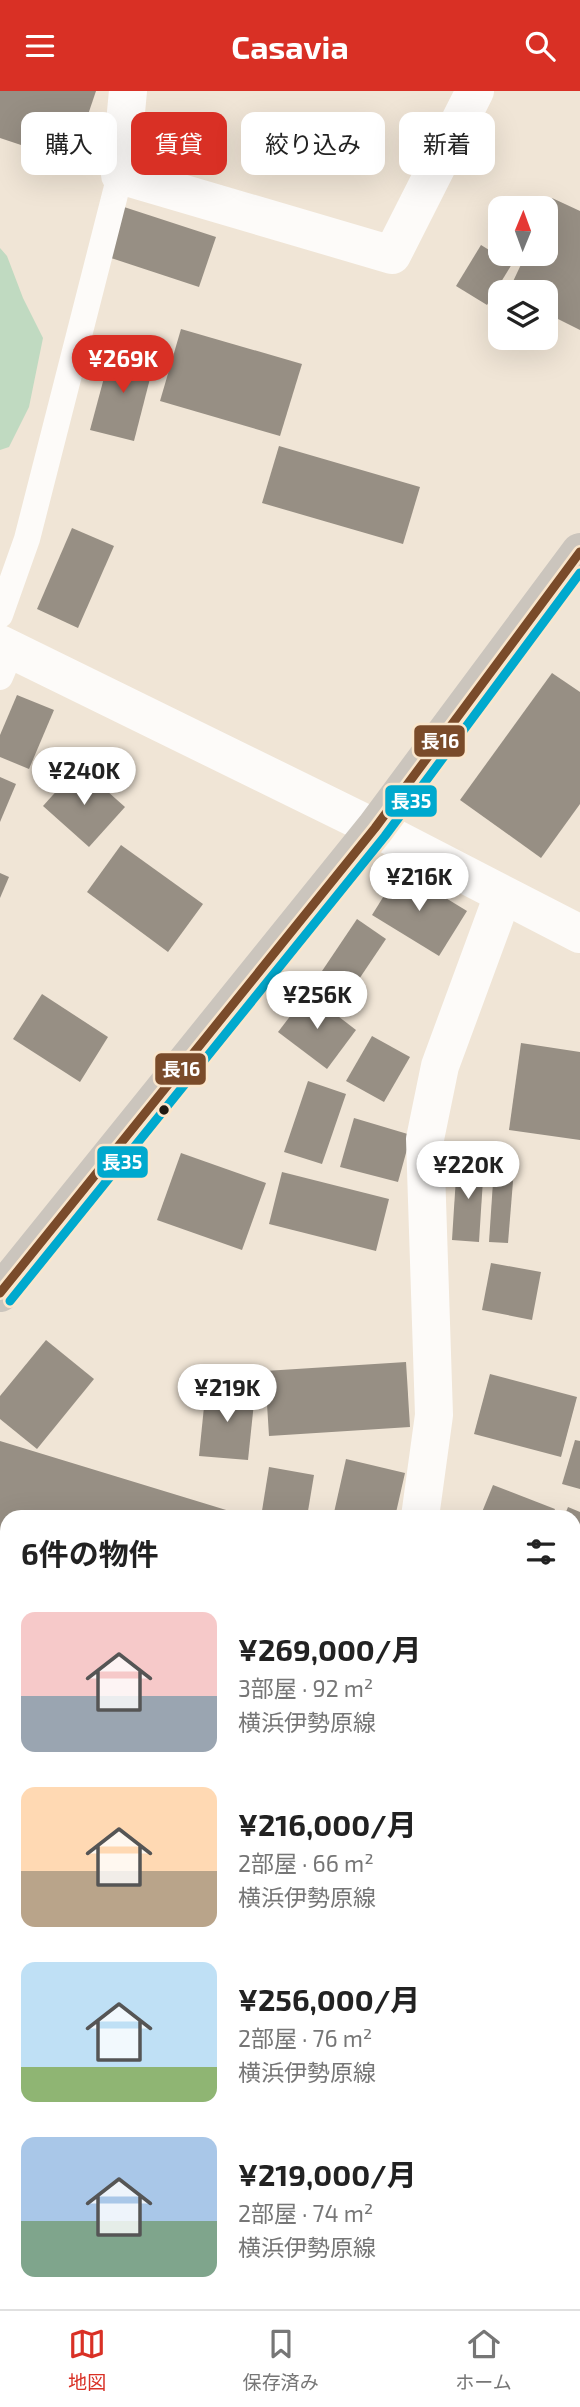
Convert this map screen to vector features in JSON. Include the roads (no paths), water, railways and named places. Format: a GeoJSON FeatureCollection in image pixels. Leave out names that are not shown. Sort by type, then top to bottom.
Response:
{"type":"FeatureCollection","features":[{"type":"Feature","properties":{"kind":"main road"},"geometry":{"type":"LineString","coordinates":[[0,1293],[375,828],[580,552]]}},
{"type":"Feature","properties":{"kind":"street"},"geometry":{"type":"LineString","coordinates":[[128,91],[120,175],[392,255],[475,91]]}},
{"type":"Feature","properties":{"kind":"street"},"geometry":{"type":"LineString","coordinates":[[3,646],[375,828],[580,934]]}},
{"type":"Feature","properties":{"kind":"street"},"geometry":{"type":"LineString","coordinates":[[421,1510],[434,1415],[425,1139],[440,1066],[503,895]]}},
{"type":"Feature","properties":{"kind":"lane"},"geometry":{"type":"LineString","coordinates":[[3,646],[27,539],[120,175]]}}]}
